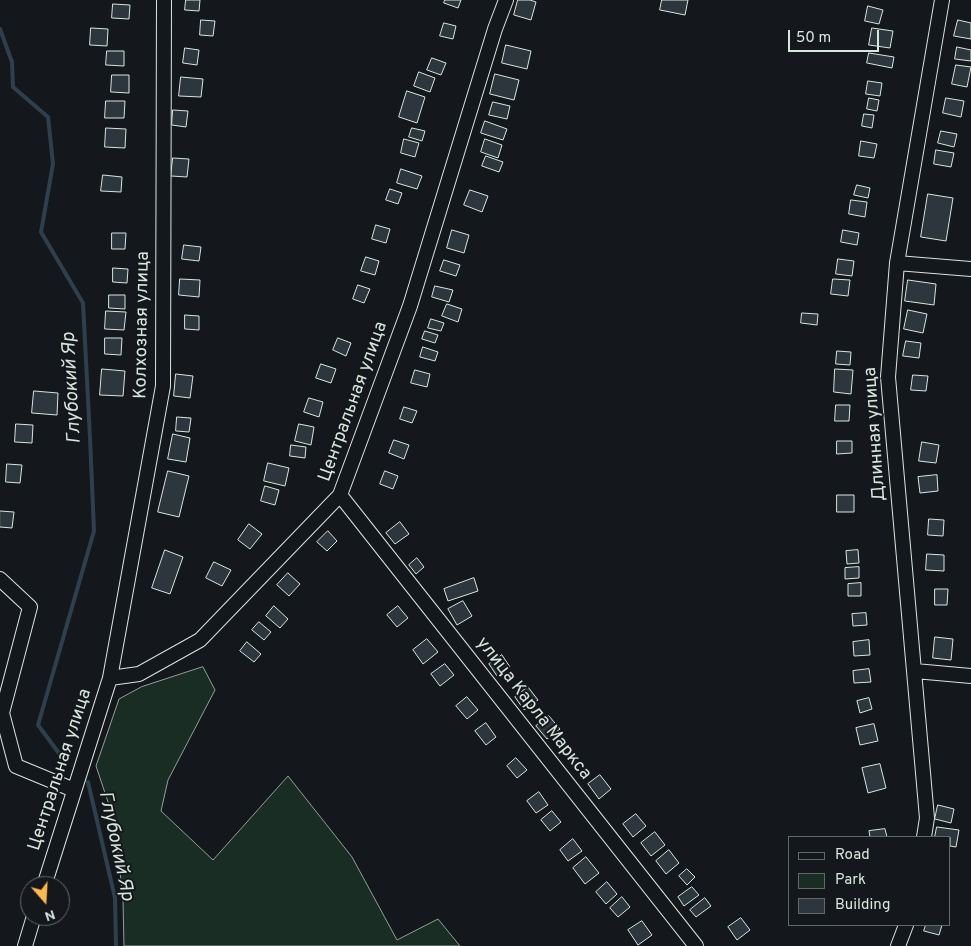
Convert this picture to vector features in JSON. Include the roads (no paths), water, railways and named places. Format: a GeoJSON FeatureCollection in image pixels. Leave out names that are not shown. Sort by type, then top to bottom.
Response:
{"type":"FeatureCollection","features":[{"type":"Feature","properties":{"kind":"street","name":"Колхозная улица"},"geometry":{"type":"LineString","coordinates":[[110,678],[164,386],[164,0]]}},
{"type":"Feature","properties":{"kind":"street","name":"Центральная улица"},"geometry":{"type":"LineString","coordinates":[[47,876],[110,678],[139,674],[200,640],[340,495],[410,306],[492,39],[506,0]]}},
{"type":"Feature","properties":{"kind":"street","name":"Длинная улица"},"geometry":{"type":"LineString","coordinates":[[924,836],[927,818],[888,377],[897,263],[942,0]]}},
{"type":"Feature","properties":{"kind":"street"},"geometry":{"type":"LineString","coordinates":[[897,263],[971,268]]}},
{"type":"Feature","properties":{"kind":"street","name":"улица Карла Маркса"},"geometry":{"type":"LineString","coordinates":[[340,495],[696,946]]}},
{"type":"Feature","properties":{"kind":"street"},"geometry":{"type":"LineString","coordinates":[[0,579],[30,607],[2,713],[16,766],[74,790]]}},
{"type":"Feature","properties":{"kind":"street"},"geometry":{"type":"LineString","coordinates":[[915,671],[971,676]]}},
{"type":"Feature","properties":{"kind":"street"},"geometry":{"type":"LineString","coordinates":[[25,946],[31,926]]}},
{"type":"Feature","properties":{"kind":"street"},"geometry":{"type":"LineString","coordinates":[[898,946],[906,926]]}},
{"type":"Feature","properties":{"kind":"waterway","name":"Глубокий Яр"},"geometry":{"type":"LineString","coordinates":[[0,29],[12,62],[13,87],[48,117],[53,164],[41,232],[83,303],[94,531],[38,725],[64,760]]}},
{"type":"Feature","properties":{"kind":"waterway","name":"Глубокий Яр"},"geometry":{"type":"LineString","coordinates":[[88,782],[115,898],[116,946]]}}]}
